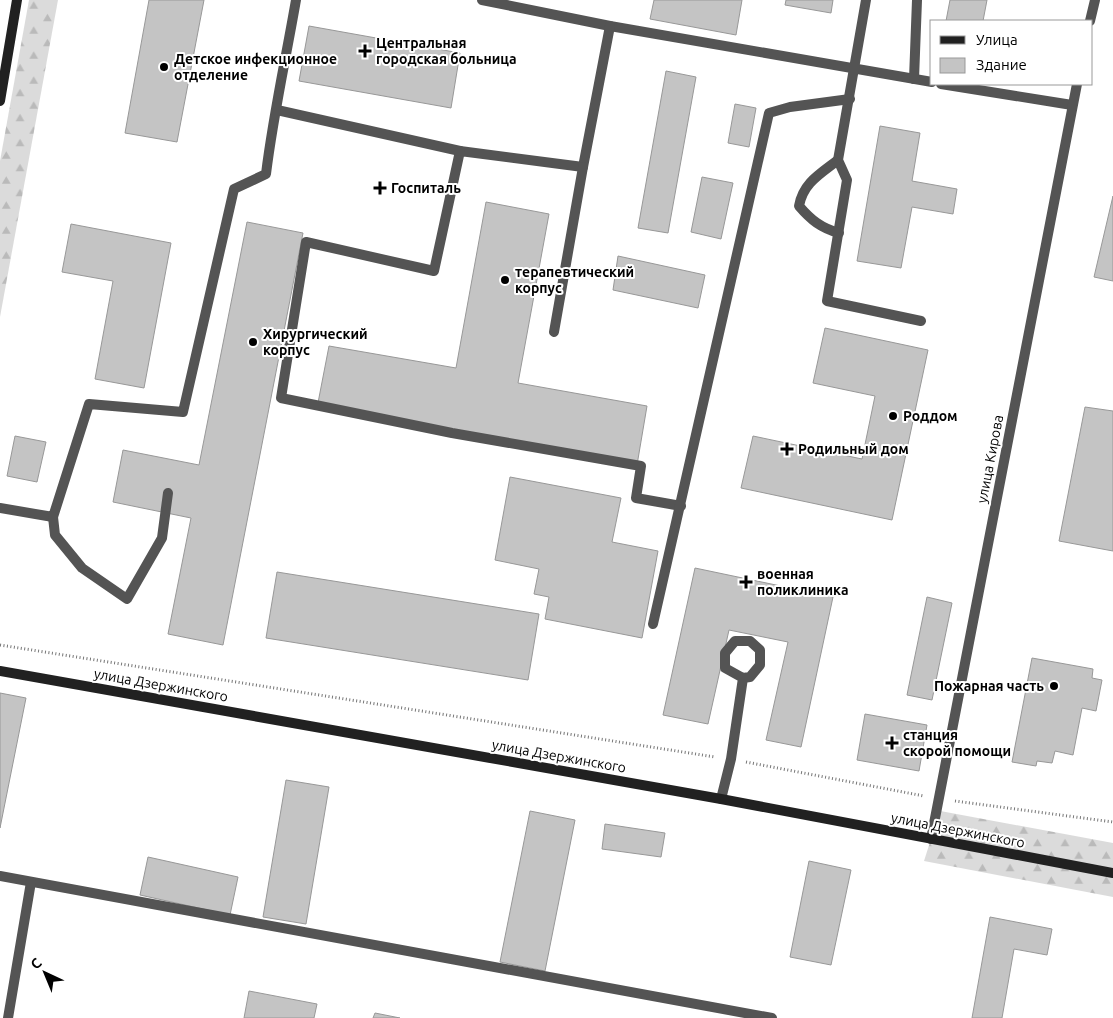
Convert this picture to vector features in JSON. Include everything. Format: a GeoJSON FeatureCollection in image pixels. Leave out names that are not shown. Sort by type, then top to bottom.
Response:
{"type":"FeatureCollection","features":[{"type":"Feature","properties":{"kind":"street"},"geometry":{"type":"LineString","coordinates":[[0,101],[17,0]]}},
{"type":"Feature","properties":{"kind":"street","name":"улица Дзержинского"},"geometry":{"type":"LineString","coordinates":[[0,671],[721,799],[1113,873]]}},
{"type":"Feature","properties":{"kind":"lane"},"geometry":{"type":"LineString","coordinates":[[168,493],[162,538],[127,599],[82,568],[55,535],[52,517],[89,404],[183,412],[234,189],[266,174],[271,132],[277,110],[296,0]]}},
{"type":"Feature","properties":{"kind":"lane"},"geometry":{"type":"LineString","coordinates":[[482,0],[610,26],[854,70],[930,82]]}},
{"type":"Feature","properties":{"kind":"lane"},"geometry":{"type":"LineString","coordinates":[[866,0],[838,160],[847,180],[827,301],[921,322]]}},
{"type":"Feature","properties":{"kind":"lane"},"geometry":{"type":"LineString","coordinates":[[914,79],[917,0]]}},
{"type":"Feature","properties":{"kind":"lane"},"geometry":{"type":"LineString","coordinates":[[1090,20],[1095,0]]}},
{"type":"Feature","properties":{"kind":"lane"},"geometry":{"type":"LineString","coordinates":[[554,332],[610,26]]}},
{"type":"Feature","properties":{"kind":"lane"},"geometry":{"type":"LineString","coordinates":[[947,85],[1072,105]]}},
{"type":"Feature","properties":{"kind":"lane","name":"улица Кирова"},"geometry":{"type":"LineString","coordinates":[[931,839],[1077,85]]}},
{"type":"Feature","properties":{"kind":"lane"},"geometry":{"type":"LineString","coordinates":[[653,624],[769,113],[790,107],[850,99]]}},
{"type":"Feature","properties":{"kind":"lane"},"geometry":{"type":"LineString","coordinates":[[277,110],[460,151],[584,167]]}},
{"type":"Feature","properties":{"kind":"lane"},"geometry":{"type":"LineString","coordinates":[[460,151],[434,271],[306,242],[281,398],[452,433],[641,466],[636,498],[680,506]]}},
{"type":"Feature","properties":{"kind":"lane"},"geometry":{"type":"LineString","coordinates":[[838,160],[808,184],[801,194],[799,206],[810,219],[826,229],[839,232]]}},
{"type":"Feature","properties":{"kind":"lane"},"geometry":{"type":"LineString","coordinates":[[0,508],[52,517]]}},
{"type":"Feature","properties":{"kind":"lane"},"geometry":{"type":"LineString","coordinates":[[721,799],[731,759],[743,678]]}},
{"type":"Feature","properties":{"kind":"lane"},"geometry":{"type":"LineString","coordinates":[[0,876],[737,1015],[772,1018]]}},
{"type":"Feature","properties":{"kind":"lane"},"geometry":{"type":"LineString","coordinates":[[8,1018],[31,882]]}},
{"type":"Feature","properties":{"kind":"path"},"geometry":{"type":"LineString","coordinates":[[0,644],[731,759],[939,799],[1113,822]]}},
{"type":"Feature","properties":{"kind":"green space"},"geometry":{"type":"Polygon","coordinates":[[[29,0],[58,0],[0,317],[0,161],[29,0]]]}},
{"type":"Feature","properties":{"kind":"green space"},"geometry":{"type":"Polygon","coordinates":[[[935,810],[1113,843],[1113,897],[924,861],[931,839],[935,810]]]}},
{"type":"Feature","properties":{"kind":"building","name":"Детское инфекционное отделение"},"geometry":{"type":"Polygon","coordinates":[[[149,0],[204,0],[177,142],[125,133],[149,0]]]}},
{"type":"Feature","properties":{"kind":"building"},"geometry":{"type":"Polygon","coordinates":[[[654,0],[742,0],[736,35],[650,19],[654,0]]]}},
{"type":"Feature","properties":{"kind":"building"},"geometry":{"type":"Polygon","coordinates":[[[786,0],[833,0],[831,13],[785,5],[786,0]]]}},
{"type":"Feature","properties":{"kind":"building"},"geometry":{"type":"Polygon","coordinates":[[[950,0],[987,0],[983,20],[946,20],[950,0]]]}},
{"type":"Feature","properties":{"kind":"building"},"geometry":{"type":"Polygon","coordinates":[[[309,26],[460,53],[451,108],[299,81],[309,26]]]}},
{"type":"Feature","properties":{"kind":"building"},"geometry":{"type":"Polygon","coordinates":[[[666,71],[696,77],[668,233],[638,228],[666,71]]]}},
{"type":"Feature","properties":{"kind":"building"},"geometry":{"type":"Polygon","coordinates":[[[735,104],[756,108],[749,147],[728,143],[735,104]]]}},
{"type":"Feature","properties":{"kind":"building"},"geometry":{"type":"Polygon","coordinates":[[[880,126],[920,133],[912,181],[957,189],[953,214],[912,207],[901,268],[857,261],[880,126]]]}},
{"type":"Feature","properties":{"kind":"building"},"geometry":{"type":"Polygon","coordinates":[[[702,177],[733,183],[721,239],[691,232],[702,177]]]}},
{"type":"Feature","properties":{"kind":"building"},"geometry":{"type":"Polygon","coordinates":[[[1113,196],[1113,281],[1094,277],[1113,196]]]}},
{"type":"Feature","properties":{"kind":"building","name":"терапевтический корпус"},"geometry":{"type":"Polygon","coordinates":[[[486,202],[549,214],[518,383],[647,406],[637,465],[317,408],[329,346],[456,368],[486,202]]]}},
{"type":"Feature","properties":{"kind":"building","name":"Хирургический корпус"},"geometry":{"type":"Polygon","coordinates":[[[247,222],[303,233],[223,645],[168,634],[191,518],[113,502],[123,450],[199,465],[247,222]]]}},
{"type":"Feature","properties":{"kind":"building"},"geometry":{"type":"Polygon","coordinates":[[[71,224],[171,243],[144,388],[95,379],[113,281],[62,272],[71,224]]]}},
{"type":"Feature","properties":{"kind":"building"},"geometry":{"type":"Polygon","coordinates":[[[618,256],[705,275],[698,308],[613,290],[618,256]]]}},
{"type":"Feature","properties":{"kind":"building","name":"Роддом"},"geometry":{"type":"Polygon","coordinates":[[[825,328],[928,350],[892,520],[741,488],[753,436],[862,459],[875,396],[813,383],[825,328]]]}},
{"type":"Feature","properties":{"kind":"building"},"geometry":{"type":"Polygon","coordinates":[[[1085,407],[1113,411],[1113,551],[1059,541],[1085,407]]]}},
{"type":"Feature","properties":{"kind":"building"},"geometry":{"type":"Polygon","coordinates":[[[15,436],[46,442],[37,482],[7,476],[15,436]]]}},
{"type":"Feature","properties":{"kind":"building"},"geometry":{"type":"Polygon","coordinates":[[[510,477],[621,498],[612,542],[658,551],[642,638],[545,619],[549,597],[534,594],[539,569],[495,560],[510,477]]]}},
{"type":"Feature","properties":{"kind":"building"},"geometry":{"type":"Polygon","coordinates":[[[695,568],[833,597],[801,747],[766,740],[788,642],[729,630],[708,724],[663,715],[695,568]]]}},
{"type":"Feature","properties":{"kind":"building"},"geometry":{"type":"Polygon","coordinates":[[[277,572],[539,614],[528,680],[266,638],[277,572]]]}},
{"type":"Feature","properties":{"kind":"building"},"geometry":{"type":"Polygon","coordinates":[[[927,597],[952,603],[932,700],[907,695],[927,597]]]}},
{"type":"Feature","properties":{"kind":"building"},"geometry":{"type":"Polygon","coordinates":[[[1032,658],[1093,669],[1092,678],[1102,680],[1096,711],[1082,708],[1073,755],[1055,751],[1052,763],[1037,761],[1036,766],[1012,762],[1032,658]]]}},
{"type":"Feature","properties":{"kind":"building"},"geometry":{"type":"Polygon","coordinates":[[[0,693],[26,698],[0,828],[0,693]]]}},
{"type":"Feature","properties":{"kind":"building","name":"станция скорой помощи"},"geometry":{"type":"Polygon","coordinates":[[[865,714],[927,725],[919,771],[857,760],[865,714]]]}},
{"type":"Feature","properties":{"kind":"building"},"geometry":{"type":"Polygon","coordinates":[[[286,780],[329,787],[306,924],[263,917],[286,780]]]}},
{"type":"Feature","properties":{"kind":"building"},"geometry":{"type":"Polygon","coordinates":[[[530,811],[575,820],[545,971],[500,962],[530,811]]]}},
{"type":"Feature","properties":{"kind":"building"},"geometry":{"type":"Polygon","coordinates":[[[605,824],[665,833],[661,857],[602,849],[605,824]]]}},
{"type":"Feature","properties":{"kind":"building"},"geometry":{"type":"Polygon","coordinates":[[[148,857],[238,877],[230,915],[140,895],[148,857]]]}},
{"type":"Feature","properties":{"kind":"building"},"geometry":{"type":"Polygon","coordinates":[[[809,861],[851,870],[831,965],[790,957],[809,861]]]}},
{"type":"Feature","properties":{"kind":"building"},"geometry":{"type":"Polygon","coordinates":[[[990,917],[1052,929],[1047,955],[1014,949],[1002,1018],[972,1018],[990,917]]]}},
{"type":"Feature","properties":{"kind":"building"},"geometry":{"type":"Polygon","coordinates":[[[249,991],[317,1004],[314,1018],[244,1018],[249,991]]]}},
{"type":"Feature","properties":{"kind":"building"},"geometry":{"type":"Polygon","coordinates":[[[375,1013],[400,1018],[373,1018],[375,1013]]]}},
{"type":"Feature","properties":{"kind":"place","name":"Центральная городская больница"},"geometry":{"type":"Point","coordinates":[365,51]}},
{"type":"Feature","properties":{"kind":"place","name":"Детское инфекционное отделение"},"geometry":{"type":"Point","coordinates":[164,67]}},
{"type":"Feature","properties":{"kind":"place","name":"Госпиталь"},"geometry":{"type":"Point","coordinates":[380,188]}},
{"type":"Feature","properties":{"kind":"place","name":"терапевтический корпус"},"geometry":{"type":"Point","coordinates":[505,280]}},
{"type":"Feature","properties":{"kind":"place","name":"Хирургический корпус"},"geometry":{"type":"Point","coordinates":[253,342]}},
{"type":"Feature","properties":{"kind":"place","name":"Роддом"},"geometry":{"type":"Point","coordinates":[893,416]}},
{"type":"Feature","properties":{"kind":"place","name":"Родильный дом"},"geometry":{"type":"Point","coordinates":[787,449]}},
{"type":"Feature","properties":{"kind":"place","name":"военная поликлиника"},"geometry":{"type":"Point","coordinates":[746,582]}},
{"type":"Feature","properties":{"kind":"place","name":"Пожарная часть"},"geometry":{"type":"Point","coordinates":[1054,686]}},
{"type":"Feature","properties":{"kind":"place","name":"станция скорой помощи"},"geometry":{"type":"Point","coordinates":[892,743]}}]}
